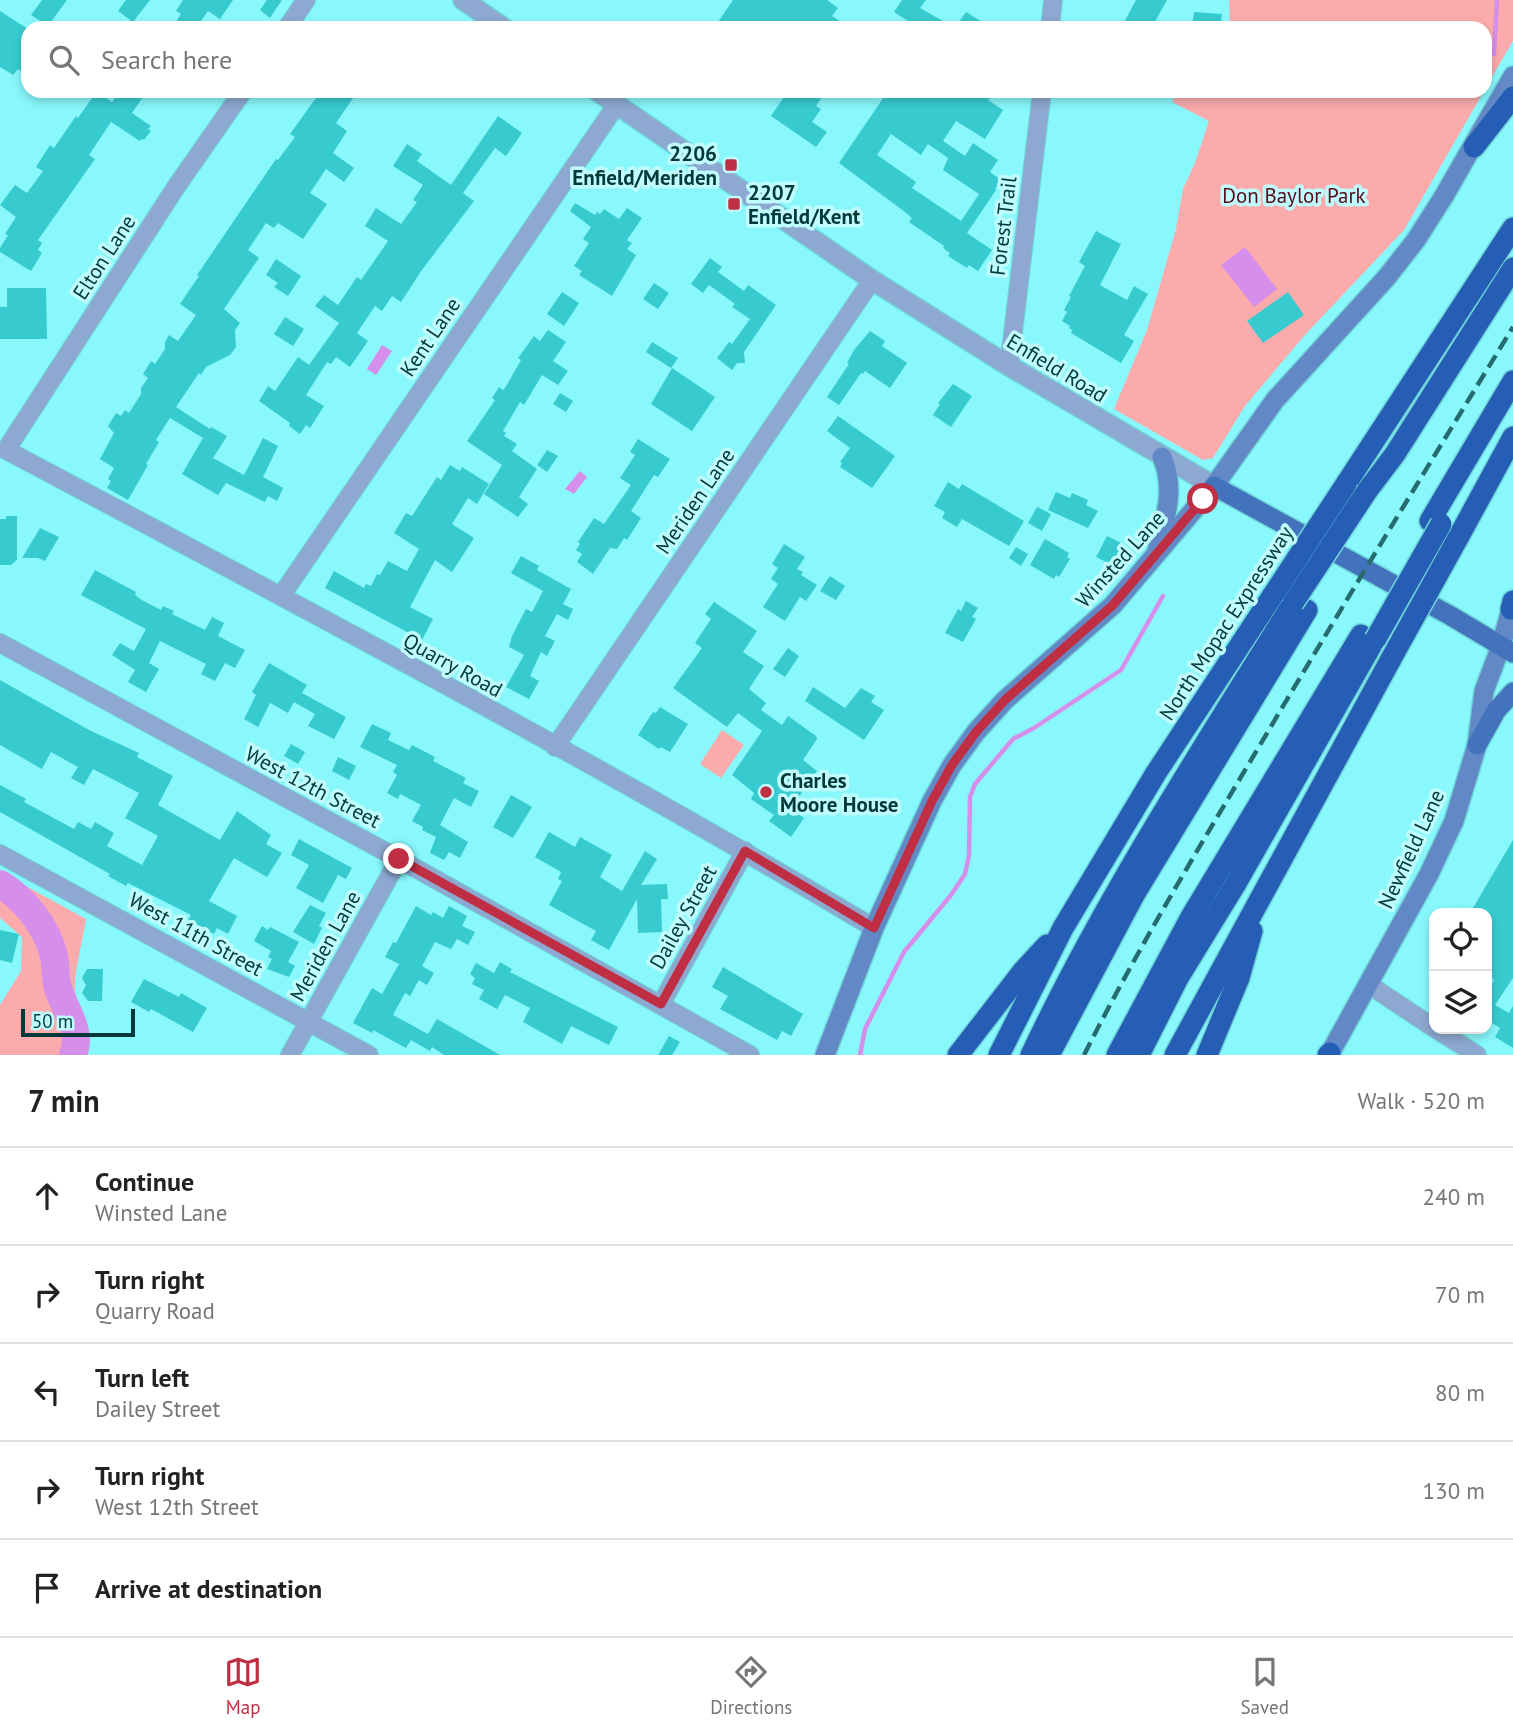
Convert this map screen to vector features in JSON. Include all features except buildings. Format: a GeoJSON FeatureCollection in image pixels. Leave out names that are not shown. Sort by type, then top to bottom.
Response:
{"type":"FeatureCollection","features":[{"type":"Feature","properties":{"kind":"highway"},"geometry":{"type":"LineString","coordinates":[[1474,147],[1513,97]]}},
{"type":"Feature","properties":{"kind":"highway","name":"North Mopac Expressway"},"geometry":{"type":"LineString","coordinates":[[999,1055],[1063,928],[1156,774],[1273,595],[1363,490],[1513,228]]}},
{"type":"Feature","properties":{"kind":"highway"},"geometry":{"type":"LineString","coordinates":[[1049,1055],[1134,895],[1300,607],[1363,490],[1395,454],[1513,268]]}},
{"type":"Feature","properties":{"kind":"highway"},"geometry":{"type":"LineString","coordinates":[[1436,522],[1513,382]]}},
{"type":"Feature","properties":{"kind":"highway"},"geometry":{"type":"LineString","coordinates":[[1117,1055],[1191,917],[1368,638],[1513,398]]}},
{"type":"Feature","properties":{"kind":"highway"},"geometry":{"type":"LineString","coordinates":[[1175,1055],[1513,437]]}},
{"type":"Feature","properties":{"kind":"highway"},"geometry":{"type":"LineString","coordinates":[[1031,1055],[1056,1001],[1107,907],[1300,607]]}},
{"type":"Feature","properties":{"kind":"highway"},"geometry":{"type":"LineString","coordinates":[[1139,1055],[1178,978],[1235,885],[1368,638]]}},
{"type":"Feature","properties":{"kind":"highway"},"geometry":{"type":"LineString","coordinates":[[1207,1055],[1239,978],[1262,895]]}},
{"type":"Feature","properties":{"kind":"highway"},"geometry":{"type":"LineString","coordinates":[[958,1055],[1023,971],[1063,928]]}},
{"type":"Feature","properties":{"kind":"main road","name":"Winsted Lane"},"geometry":{"type":"LineString","coordinates":[[825,1055],[874,928],[932,801],[952,765],[976,732],[1005,700],[1113,605],[1214,486],[1275,400],[1387,277],[1416,240],[1474,147],[1513,76]]}},
{"type":"Feature","properties":{"kind":"main road"},"geometry":{"type":"LineString","coordinates":[[1156,554],[1170,493],[1170,475],[1162,457]]}},
{"type":"Feature","properties":{"kind":"main road","name":"Enfield Road"},"geometry":{"type":"LineString","coordinates":[[1214,486],[1507,650]]}},
{"type":"Feature","properties":{"kind":"main road","name":"Newfield Lane"},"geometry":{"type":"LineString","coordinates":[[1329,1054],[1429,874],[1454,821],[1477,745],[1484,691],[1507,650],[1512,606]]}},
{"type":"Feature","properties":{"kind":"main road"},"geometry":{"type":"LineString","coordinates":[[1477,745],[1496,711],[1513,692]]}},
{"type":"Feature","properties":{"kind":"street"},"geometry":{"type":"LineString","coordinates":[[292,21],[306,0]]}},
{"type":"Feature","properties":{"kind":"street"},"geometry":{"type":"LineString","coordinates":[[463,0],[494,21]]}},
{"type":"Feature","properties":{"kind":"street"},"geometry":{"type":"LineString","coordinates":[[1051,21],[1053,0]]}},
{"type":"Feature","properties":{"kind":"street","name":"Elton Lane"},"geometry":{"type":"LineString","coordinates":[[6,450],[176,187],[238,98]]}},
{"type":"Feature","properties":{"kind":"street","name":"Enfield Road"},"geometry":{"type":"LineString","coordinates":[[608,98],[873,280],[1009,366],[1214,486]]}},
{"type":"Feature","properties":{"kind":"street","name":"Forest Trail"},"geometry":{"type":"LineString","coordinates":[[1009,366],[1041,98]]}},
{"type":"Feature","properties":{"kind":"street","name":"Kent Lane"},"geometry":{"type":"LineString","coordinates":[[281,596],[617,104]]}},
{"type":"Feature","properties":{"kind":"street","name":"Meriden Lane"},"geometry":{"type":"LineString","coordinates":[[555,747],[873,280]]}},
{"type":"Feature","properties":{"kind":"street","name":"Quarry Road"},"geometry":{"type":"LineString","coordinates":[[6,450],[281,596],[745,851],[874,928]]}},
{"type":"Feature","properties":{"kind":"street","name":"West 12th Street"},"geometry":{"type":"LineString","coordinates":[[0,643],[399,859],[750,1055]]}},
{"type":"Feature","properties":{"kind":"street","name":"Dailey Street"},"geometry":{"type":"LineString","coordinates":[[661,1004],[745,851]]}},
{"type":"Feature","properties":{"kind":"street","name":"West 11th Street"},"geometry":{"type":"LineString","coordinates":[[0,854],[369,1055]]}},
{"type":"Feature","properties":{"kind":"street","name":"Meriden Lane"},"geometry":{"type":"LineString","coordinates":[[290,1055],[399,859]]}},
{"type":"Feature","properties":{"kind":"street"},"geometry":{"type":"LineString","coordinates":[[1368,984],[1429,1024]]}},
{"type":"Feature","properties":{"kind":"street"},"geometry":{"type":"LineString","coordinates":[[1444,1034],[1477,1055]]}},
{"type":"Feature","properties":{"kind":"green space"},"geometry":{"type":"Polygon","coordinates":[[[1229,0],[1513,0],[1513,41],[1492,77],[1492,21],[1230,21],[1229,0]]]}},
{"type":"Feature","properties":{"kind":"green space","name":"Don Baylor Park"},"geometry":{"type":"Polygon","coordinates":[[[1175,98],[1480,98],[1404,230],[1304,336],[1245,406],[1213,458],[1203,460],[1114,409],[1147,330],[1176,229],[1183,189],[1209,121],[1172,102],[1175,98]]]}},
{"type":"Feature","properties":{"kind":"green space"},"geometry":{"type":"Polygon","coordinates":[[[722,730],[744,745],[721,778],[700,764],[722,730]]]}},
{"type":"Feature","properties":{"kind":"green space"},"geometry":{"type":"Polygon","coordinates":[[[0,872],[86,919],[75,985],[87,1030],[85,1055],[0,1055],[0,1005],[21,971],[22,937],[0,918],[0,872]]]}},
{"type":"Feature","properties":{"kind":"shaded area"},"geometry":{"type":"Polygon","coordinates":[[[1245,247],[1277,289],[1254,307],[1221,265],[1245,247]]]}},
{"type":"Feature","properties":{"kind":"shaded area"},"geometry":{"type":"Polygon","coordinates":[[[382,345],[392,351],[376,375],[367,369],[382,345]]]}},
{"type":"Feature","properties":{"kind":"shaded area"},"geometry":{"type":"Polygon","coordinates":[[[580,471],[587,477],[574,494],[565,489],[580,471]]]}},
{"type":"Feature","properties":{"kind":"waterway"},"geometry":{"type":"LineString","coordinates":[[1494,54],[1497,0]]}},
{"type":"Feature","properties":{"kind":"waterway"},"geometry":{"type":"LineString","coordinates":[[860,1055],[865,1029],[904,952],[965,874],[969,855],[970,797],[975,784],[1013,739],[1121,670],[1163,596]]}},
{"type":"Feature","properties":{"kind":"waterway"},"geometry":{"type":"LineString","coordinates":[[0,884],[34,915],[51,945],[58,988],[76,1038],[73,1055]]}},
{"type":"Feature","properties":{"kind":"railway"},"geometry":{"type":"LineString","coordinates":[[1084,1055],[1190,863],[1513,327]]}},
{"type":"Feature","properties":{"kind":"place","name":"2206 Enfield/Meriden"},"geometry":{"type":"Point","coordinates":[731,165]}},
{"type":"Feature","properties":{"kind":"place","name":"2207 Enfield/Kent"},"geometry":{"type":"Point","coordinates":[734,204]}},
{"type":"Feature","properties":{"kind":"place","name":"Charles Moore House"},"geometry":{"type":"Point","coordinates":[766,792]}},
{"type":"Feature","properties":{"kind":"route"},"geometry":{"type":"LineString","coordinates":[[399,859],[661,1004],[745,851],[874,928],[932,801],[952,765],[976,732],[1005,700],[1113,605],[1203,499]]}}]}
